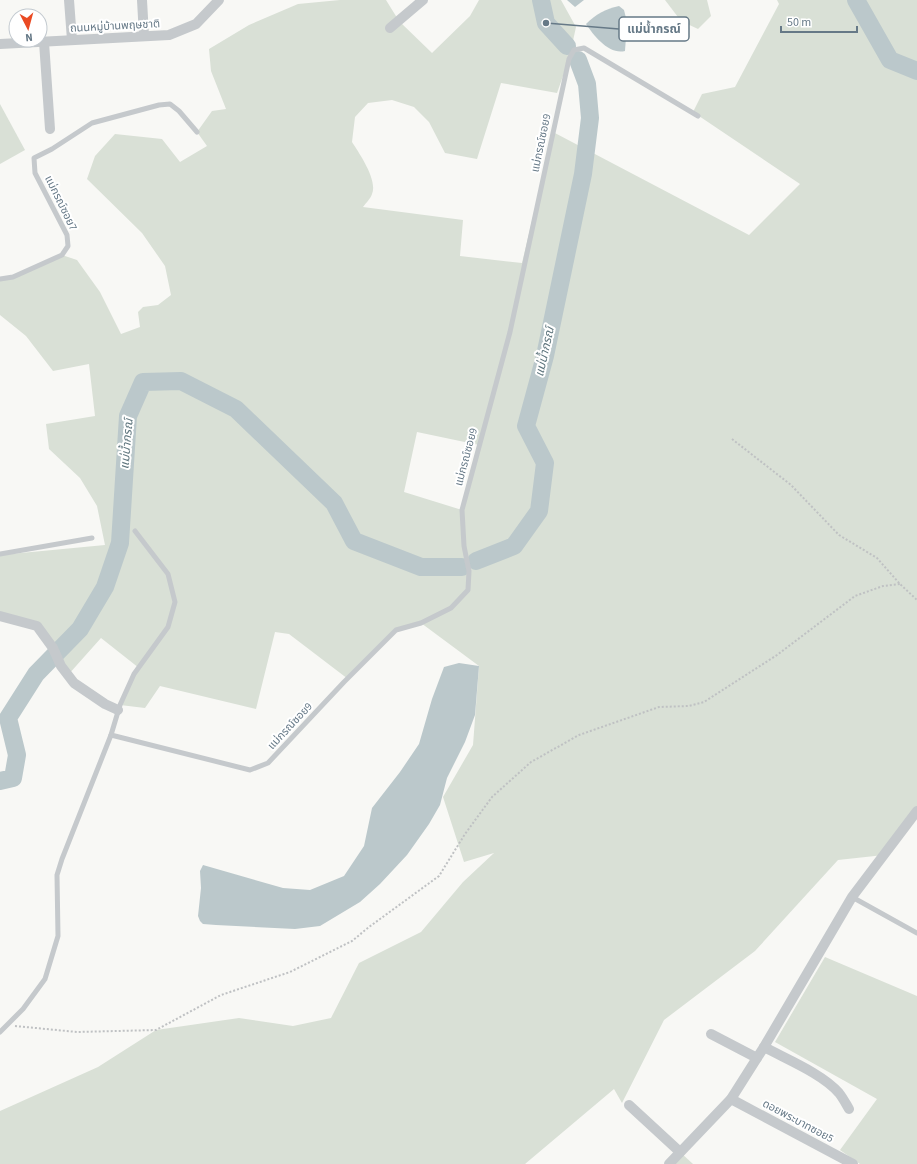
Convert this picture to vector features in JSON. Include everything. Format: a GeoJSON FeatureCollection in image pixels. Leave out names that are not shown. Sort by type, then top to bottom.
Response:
{"type":"FeatureCollection","features":[{"type":"Feature","properties":{"kind":"street"},"geometry":{"type":"LineString","coordinates":[[69,0],[72,40]]}},
{"type":"Feature","properties":{"kind":"street"},"geometry":{"type":"LineString","coordinates":[[142,0],[144,36]]}},
{"type":"Feature","properties":{"kind":"street"},"geometry":{"type":"LineString","coordinates":[[390,28],[423,0]]}},
{"type":"Feature","properties":{"kind":"street","name":"ถนนหมู่บ้านพฤษชาติ"},"geometry":{"type":"LineString","coordinates":[[48,42],[169,35],[196,24],[217,1]]}},
{"type":"Feature","properties":{"kind":"street"},"geometry":{"type":"LineString","coordinates":[[44,48],[50,129]]}},
{"type":"Feature","properties":{"kind":"street"},"geometry":{"type":"LineString","coordinates":[[0,616],[37,626],[55,653],[66,674],[74,683],[105,704],[118,710]]}},
{"type":"Feature","properties":{"kind":"street"},"geometry":{"type":"LineString","coordinates":[[669,1164],[731,1099],[764,1047],[852,897],[917,811]]}},
{"type":"Feature","properties":{"kind":"street"},"geometry":{"type":"LineString","coordinates":[[711,1034],[757,1058]]}},
{"type":"Feature","properties":{"kind":"street"},"geometry":{"type":"LineString","coordinates":[[764,1047],[806,1069],[831,1086],[849,1109]]}},
{"type":"Feature","properties":{"kind":"street","name":"ดอยพระบาทซอย5"},"geometry":{"type":"LineString","coordinates":[[731,1099],[853,1164]]}},
{"type":"Feature","properties":{"kind":"street"},"geometry":{"type":"LineString","coordinates":[[629,1105],[680,1152]]}},
{"type":"Feature","properties":{"kind":"lane","name":"แม่กรณ์ซอย9"},"geometry":{"type":"LineString","coordinates":[[110,735],[250,770],[268,763],[344,682],[396,630],[421,623],[451,608],[468,590],[469,571],[464,546],[462,510],[510,332],[569,59],[574,50],[584,48],[698,116]]}},
{"type":"Feature","properties":{"kind":"lane","name":"แม่กรณ์ซอย7"},"geometry":{"type":"LineString","coordinates":[[0,279],[13,277],[62,255],[68,246],[67,235],[35,173],[34,158],[52,149],[92,123],[159,104],[170,104],[179,110],[197,132]]}},
{"type":"Feature","properties":{"kind":"lane"},"geometry":{"type":"LineString","coordinates":[[0,1032],[23,1009],[45,979],[58,936],[57,875],[118,710],[134,674],[168,627],[175,602],[168,574],[135,531]]}},
{"type":"Feature","properties":{"kind":"lane"},"geometry":{"type":"LineString","coordinates":[[0,554],[92,538]]}},
{"type":"Feature","properties":{"kind":"lane"},"geometry":{"type":"LineString","coordinates":[[852,897],[917,933]]}},
{"type":"Feature","properties":{"kind":"path"},"geometry":{"type":"LineString","coordinates":[[732,439],[791,485],[839,535],[876,558],[917,600]]}},
{"type":"Feature","properties":{"kind":"path"},"geometry":{"type":"LineString","coordinates":[[6,1025],[77,1032],[156,1030],[221,995],[290,972],[352,941],[439,876],[465,834],[492,798],[531,762],[579,735],[659,707],[689,706],[704,702],[777,655],[855,596],[883,586],[900,584]]}},
{"type":"Feature","properties":{"kind":"shaded area"},"geometry":{"type":"Polygon","coordinates":[[[340,0],[386,0],[399,21],[432,53],[470,16],[479,0],[561,0],[576,27],[569,59],[557,93],[501,83],[477,159],[445,153],[429,122],[414,107],[392,100],[368,103],[355,117],[352,142],[367,167],[373,188],[371,197],[363,207],[463,220],[460,256],[522,263],[553,132],[749,235],[800,184],[693,112],[702,94],[735,87],[779,4],[777,0],[917,0],[917,815],[884,855],[838,860],[755,951],[664,1020],[622,1103],[614,1089],[525,1164],[0,1164],[0,1111],[98,1067],[156,1030],[239,1018],[293,1026],[331,1018],[359,963],[421,932],[463,882],[494,853],[464,862],[443,797],[473,745],[479,666],[421,623],[396,630],[348,679],[289,634],[275,632],[256,709],[160,686],[145,708],[120,705],[139,668],[101,638],[68,675],[47,635],[0,616],[0,555],[105,545],[97,506],[80,478],[49,449],[46,424],[95,416],[89,364],[53,371],[26,336],[0,315],[0,279],[13,277],[62,255],[77,260],[100,292],[121,334],[140,327],[138,312],[143,307],[158,305],[171,295],[165,266],[142,233],[87,179],[95,156],[115,134],[162,139],[180,162],[207,146],[197,132],[212,111],[226,109],[211,71],[209,49],[249,25],[298,4],[340,0]],[[417,432],[404,492],[462,510],[479,445],[417,432]]]}},
{"type":"Feature","properties":{"kind":"shaded area"},"geometry":{"type":"Polygon","coordinates":[[[567,0],[584,0],[575,7],[567,0]]]}},
{"type":"Feature","properties":{"kind":"shaded area"},"geometry":{"type":"Polygon","coordinates":[[[665,0],[707,0],[711,16],[698,29],[681,21],[665,0]]]}},
{"type":"Feature","properties":{"kind":"shaded area"},"geometry":{"type":"Polygon","coordinates":[[[619,6],[624,10],[627,22],[625,51],[613,50],[602,44],[586,24],[601,12],[619,6]]]}},
{"type":"Feature","properties":{"kind":"shaded area"},"geometry":{"type":"Polygon","coordinates":[[[0,104],[25,150],[0,164],[0,104]]]}},
{"type":"Feature","properties":{"kind":"shaded area"},"geometry":{"type":"Polygon","coordinates":[[[459,663],[479,666],[475,715],[465,742],[447,778],[440,805],[429,824],[407,855],[380,884],[360,902],[320,926],[295,929],[203,924],[198,916],[201,888],[200,871],[203,865],[283,888],[310,890],[344,876],[364,846],[372,808],[400,772],[419,744],[432,699],[444,667],[459,663]]]}},
{"type":"Feature","properties":{"kind":"shaded area"},"geometry":{"type":"Polygon","coordinates":[[[825,957],[917,996],[917,1164],[860,1164],[840,1150],[877,1099],[775,1042],[825,957]]]}},
{"type":"Feature","properties":{"kind":"shaded area"},"geometry":{"type":"Polygon","coordinates":[[[680,1152],[693,1164],[669,1164],[680,1152]]]}},
{"type":"Feature","properties":{"kind":"waterway","name":"แม่น้ำกรณ์"},"geometry":{"type":"LineString","coordinates":[[541,0],[546,23],[567,46]]}},
{"type":"Feature","properties":{"kind":"waterway","name":"แม่น้ำกรณ์"},"geometry":{"type":"LineString","coordinates":[[856,0],[890,60],[917,71]]}},
{"type":"Feature","properties":{"kind":"waterway","name":"แม่น้ำกรณ์"},"geometry":{"type":"LineString","coordinates":[[476,561],[514,546],[539,511],[545,463],[526,426],[545,356],[583,174],[590,118],[587,84],[578,60]]}},
{"type":"Feature","properties":{"kind":"waterway","name":"แม่น้ำกรณ์"},"geometry":{"type":"LineString","coordinates":[[0,781],[13,778],[17,755],[8,718],[36,674],[80,629],[105,587],[120,543],[128,416],[143,382],[181,381],[236,409],[334,503],[354,541],[421,567],[462,567]]}},
{"type":"Feature","properties":{"kind":"place","name":"แม่น้ำกรณ์"},"geometry":{"type":"Point","coordinates":[546,23]}}]}
